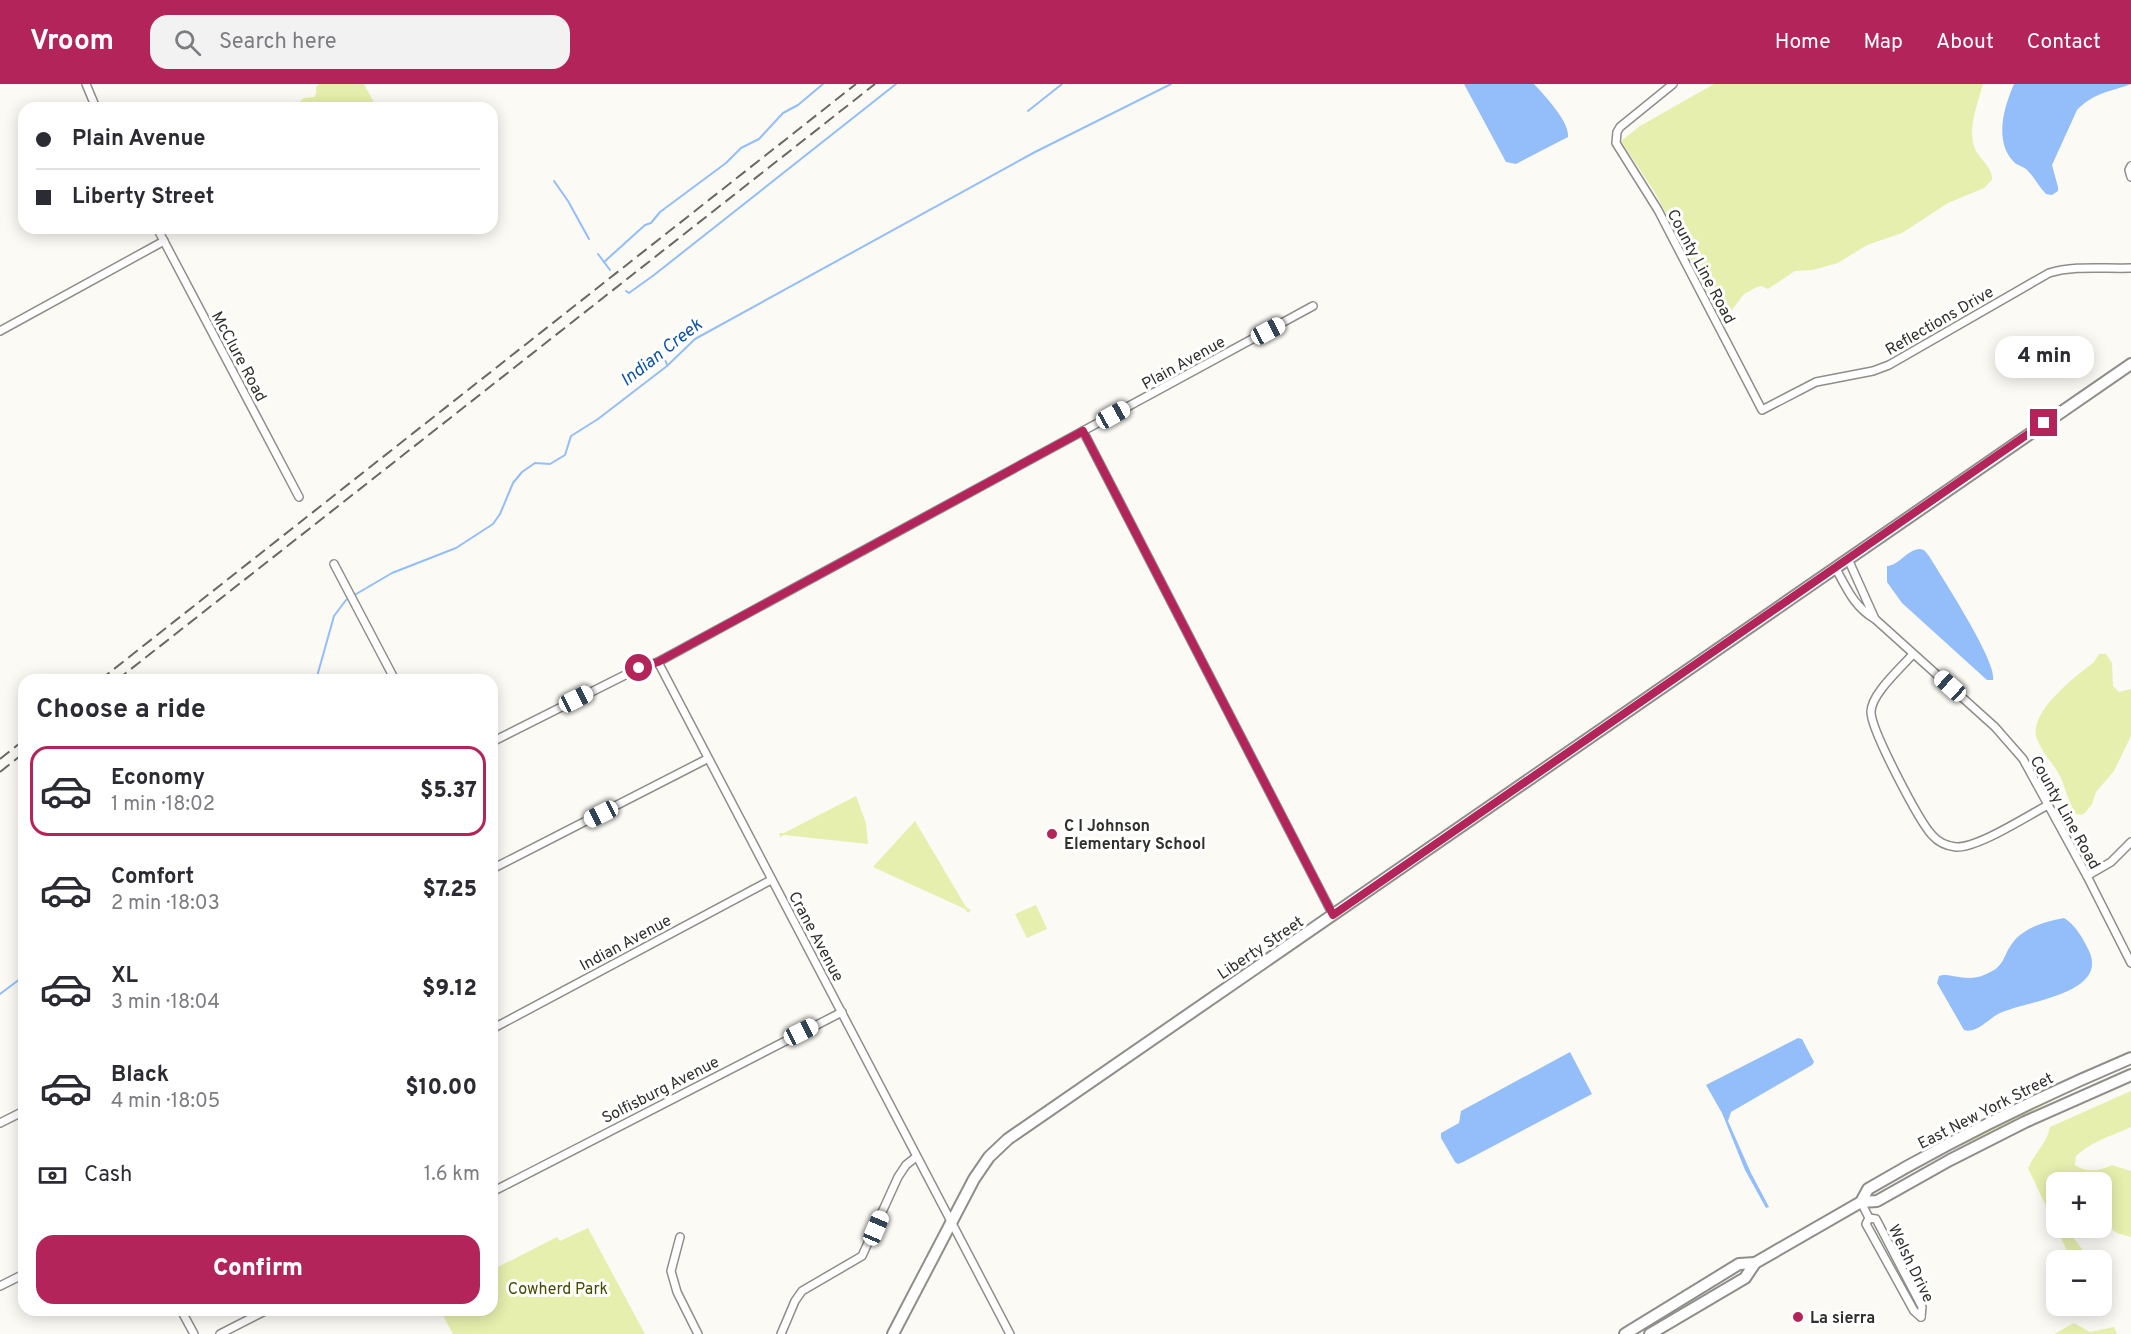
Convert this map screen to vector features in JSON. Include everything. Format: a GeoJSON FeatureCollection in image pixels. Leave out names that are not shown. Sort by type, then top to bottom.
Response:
{"type":"FeatureCollection","features":[{"type":"Feature","properties":{"kind":"street"},"geometry":{"type":"LineString","coordinates":[[86,84],[94,102]]}},
{"type":"Feature","properties":{"kind":"street","name":"County Line Road"},"geometry":{"type":"LineString","coordinates":[[1673,84],[1620,127],[1615,137],[1618,148],[1658,210],[1762,410]]}},
{"type":"Feature","properties":{"kind":"street"},"geometry":{"type":"LineString","coordinates":[[2131,166],[2129,170],[2131,177]]}},
{"type":"Feature","properties":{"kind":"street","name":"McClure Road"},"geometry":{"type":"LineString","coordinates":[[160,234],[299,497]]}},
{"type":"Feature","properties":{"kind":"street"},"geometry":{"type":"LineString","coordinates":[[0,331],[164,240]]}},
{"type":"Feature","properties":{"kind":"street","name":"Reflections Drive"},"geometry":{"type":"LineString","coordinates":[[1762,410],[1816,382],[1874,371],[1889,365],[2049,273],[2058,270],[2131,268]]}},
{"type":"Feature","properties":{"kind":"street","name":"Plain Avenue"},"geometry":{"type":"LineString","coordinates":[[498,739],[639,668],[658,662],[1314,306]]}},
{"type":"Feature","properties":{"kind":"street","name":"Liberty Street"},"geometry":{"type":"LineString","coordinates":[[893,1334],[981,1168],[1008,1138],[2131,364]]}},
{"type":"Feature","properties":{"kind":"street"},"geometry":{"type":"LineString","coordinates":[[1083,431],[1333,915]]}},
{"type":"Feature","properties":{"kind":"street","name":"County Line Road"},"geometry":{"type":"LineString","coordinates":[[1848,559],[1875,619]]}},
{"type":"Feature","properties":{"kind":"street"},"geometry":{"type":"LineString","coordinates":[[334,564],[392,674]]}},
{"type":"Feature","properties":{"kind":"street","name":"County Line Road"},"geometry":{"type":"LineString","coordinates":[[1835,567],[1854,601],[1865,613],[1875,619],[1995,727],[2023,759],[2087,876],[2131,963]]}},
{"type":"Feature","properties":{"kind":"street"},"geometry":{"type":"LineString","coordinates":[[1914,654],[1878,694],[1871,712],[1875,730],[1931,834],[1944,844],[1968,846],[2048,805]]}},
{"type":"Feature","properties":{"kind":"street","name":"Crane Avenue"},"geometry":{"type":"LineString","coordinates":[[658,662],[1010,1334]]}},
{"type":"Feature","properties":{"kind":"street"},"geometry":{"type":"LineString","coordinates":[[498,864],[707,759]]}},
{"type":"Feature","properties":{"kind":"street"},"geometry":{"type":"LineString","coordinates":[[2087,876],[2110,862],[2131,842]]}},
{"type":"Feature","properties":{"kind":"street","name":"Indian Avenue"},"geometry":{"type":"LineString","coordinates":[[498,1026],[771,880]]}},
{"type":"Feature","properties":{"kind":"street","name":"Solfisburg Avenue"},"geometry":{"type":"LineString","coordinates":[[498,1189],[842,1012]]}},
{"type":"Feature","properties":{"kind":"street","name":"East New York Street"},"geometry":{"type":"LineString","coordinates":[[1861,1202],[1868,1189],[1954,1141],[2020,1108],[2131,1058]]}},
{"type":"Feature","properties":{"kind":"street","name":"East New York Street"},"geometry":{"type":"LineString","coordinates":[[1625,1334],[1739,1264],[1755,1263],[1861,1202],[1877,1201],[2015,1127],[2131,1075]]}},
{"type":"Feature","properties":{"kind":"street"},"geometry":{"type":"LineString","coordinates":[[0,1123],[18,1114]]}},
{"type":"Feature","properties":{"kind":"street"},"geometry":{"type":"LineString","coordinates":[[781,1334],[795,1300],[802,1291],[862,1256],[898,1178],[906,1165],[916,1157]]}},
{"type":"Feature","properties":{"kind":"street","name":"Welsh Drive"},"geometry":{"type":"LineString","coordinates":[[1861,1202],[1869,1218]]}},
{"type":"Feature","properties":{"kind":"street","name":"Welsh Drive"},"geometry":{"type":"LineString","coordinates":[[1869,1218],[1876,1219],[1906,1276],[1922,1307],[1921,1317],[1914,1311],[1866,1224],[1869,1218]]}},
{"type":"Feature","properties":{"kind":"street"},"geometry":{"type":"LineString","coordinates":[[680,1237],[671,1270],[677,1292],[698,1334]]}},
{"type":"Feature","properties":{"kind":"street","name":"East New York Street"},"geometry":{"type":"LineString","coordinates":[[1650,1334],[1745,1278],[1755,1263]]}},
{"type":"Feature","properties":{"kind":"street"},"geometry":{"type":"LineString","coordinates":[[0,1286],[18,1277]]}},
{"type":"Feature","properties":{"kind":"street"},"geometry":{"type":"LineString","coordinates":[[184,1316],[194,1334]]}},
{"type":"Feature","properties":{"kind":"street"},"geometry":{"type":"LineString","coordinates":[[220,1334],[255,1316]]}},
{"type":"Feature","properties":{"kind":"green space"},"geometry":{"type":"Polygon","coordinates":[[[319,84],[364,84],[374,102],[299,102],[304,98],[314,97],[319,84]]]}},
{"type":"Feature","properties":{"kind":"green space"},"geometry":{"type":"Polygon","coordinates":[[[1714,84],[1983,84],[1974,115],[1972,138],[1976,151],[1992,175],[1992,180],[1984,188],[1948,203],[1902,233],[1867,245],[1838,263],[1813,270],[1795,271],[1768,289],[1762,286],[1757,287],[1744,294],[1732,310],[1721,315],[1654,191],[1621,141],[1640,126],[1714,84]]]}},
{"type":"Feature","properties":{"kind":"green space"},"geometry":{"type":"Polygon","coordinates":[[[2099,654],[2106,654],[2112,663],[2113,686],[2119,692],[2131,689],[2131,736],[2114,771],[2096,792],[2092,804],[2081,815],[2076,814],[2073,809],[2060,776],[2040,746],[2036,736],[2036,726],[2047,705],[2094,662],[2099,654]]]}},
{"type":"Feature","properties":{"kind":"green space"},"geometry":{"type":"Polygon","coordinates":[[[856,796],[866,823],[868,844],[784,835],[780,837],[779,833],[784,833],[856,796]]]}},
{"type":"Feature","properties":{"kind":"green space"},"geometry":{"type":"Polygon","coordinates":[[[915,821],[966,907],[971,910],[968,913],[965,909],[873,867],[915,821]]]}},
{"type":"Feature","properties":{"kind":"green space"},"geometry":{"type":"Polygon","coordinates":[[[1036,905],[1047,929],[1027,938],[1015,914],[1036,905]]]}},
{"type":"Feature","properties":{"kind":"green space"},"geometry":{"type":"Polygon","coordinates":[[[2073,1089],[1944,1158],[1943,1157],[1994,1127],[2073,1089]]]}},
{"type":"Feature","properties":{"kind":"green space"},"geometry":{"type":"Polygon","coordinates":[[[2131,1091],[2131,1127],[2096,1142],[2076,1156],[2075,1165],[2093,1170],[2112,1165],[2131,1171],[2131,1237],[2112,1230],[2112,1172],[2046,1172],[2046,1206],[2028,1168],[2050,1127],[2131,1091]]]}},
{"type":"Feature","properties":{"kind":"green space","name":"Cowherd Park"},"geometry":{"type":"Polygon","coordinates":[[[588,1228],[645,1334],[453,1334],[443,1316],[498,1316],[498,1267],[557,1237],[560,1241],[588,1228]]]}},
{"type":"Feature","properties":{"kind":"green space"},"geometry":{"type":"Polygon","coordinates":[[[2061,1238],[2074,1238],[2083,1250],[2067,1250],[2061,1238]]]}},
{"type":"Feature","properties":{"kind":"green space"},"geometry":{"type":"Polygon","coordinates":[[[2074,1323],[2090,1332],[2114,1327],[2117,1334],[2054,1334],[2074,1323]]]}},
{"type":"Feature","properties":{"kind":"water"},"geometry":{"type":"Polygon","coordinates":[[[1464,84],[1534,84],[1561,117],[1568,131],[1568,137],[1516,164],[1506,162],[1464,84]]]}},
{"type":"Feature","properties":{"kind":"water"},"geometry":{"type":"Polygon","coordinates":[[[2014,84],[2131,84],[2096,96],[2077,110],[2052,165],[2058,191],[2052,195],[2046,194],[2026,169],[2016,164],[2007,153],[2002,133],[2004,113],[2014,84]]]}},
{"type":"Feature","properties":{"kind":"water"},"geometry":{"type":"Polygon","coordinates":[[[1920,549],[1929,556],[1967,619],[1987,656],[1993,680],[1987,680],[1902,603],[1887,582],[1887,566],[1920,549]]]}},
{"type":"Feature","properties":{"kind":"water"},"geometry":{"type":"Polygon","coordinates":[[[2064,918],[2082,937],[2089,951],[2092,966],[2087,977],[2061,994],[2000,1013],[1974,1030],[1964,1030],[1937,983],[1939,976],[1971,978],[1991,972],[2000,965],[2014,941],[2024,932],[2044,923],[2064,918]]]}},
{"type":"Feature","properties":{"kind":"water"},"geometry":{"type":"Polygon","coordinates":[[[1798,1038],[1802,1039],[1814,1062],[1812,1065],[1731,1112],[1728,1121],[1769,1207],[1766,1208],[1745,1170],[1722,1113],[1706,1085],[1798,1038]]]}},
{"type":"Feature","properties":{"kind":"water"},"geometry":{"type":"Polygon","coordinates":[[[1570,1052],[1592,1094],[1463,1162],[1458,1164],[1455,1162],[1441,1138],[1441,1133],[1459,1123],[1461,1111],[1570,1052]]]}},
{"type":"Feature","properties":{"kind":"waterway"},"geometry":{"type":"LineString","coordinates":[[604,262],[645,225],[651,223],[660,212],[726,163],[741,148],[759,139],[783,113],[798,105],[823,84]]}},
{"type":"Feature","properties":{"kind":"waterway"},"geometry":{"type":"LineString","coordinates":[[626,291],[629,293],[654,275],[896,84]]}},
{"type":"Feature","properties":{"kind":"waterway"},"geometry":{"type":"LineString","coordinates":[[1028,111],[1062,84]]}},
{"type":"Feature","properties":{"kind":"waterway","name":"Indian Creek"},"geometry":{"type":"LineString","coordinates":[[318,674],[334,616],[346,600],[392,573],[456,548],[493,524],[500,514],[513,483],[522,472],[535,463],[550,464],[565,455],[571,436],[598,419],[667,366],[695,339],[1035,152],[1171,84]]}},
{"type":"Feature","properties":{"kind":"waterway"},"geometry":{"type":"LineString","coordinates":[[554,181],[589,239]]}},
{"type":"Feature","properties":{"kind":"waterway"},"geometry":{"type":"LineString","coordinates":[[598,254],[610,270]]}},
{"type":"Feature","properties":{"kind":"waterway"},"geometry":{"type":"LineString","coordinates":[[664,357],[667,365]]}},
{"type":"Feature","properties":{"kind":"waterway","name":"Indian Creek"},"geometry":{"type":"LineString","coordinates":[[0,994],[18,980]]}},
{"type":"Feature","properties":{"kind":"railway"},"geometry":{"type":"LineString","coordinates":[[108,674],[856,84]]}},
{"type":"Feature","properties":{"kind":"railway"},"geometry":{"type":"LineString","coordinates":[[125,674],[875,84]]}},
{"type":"Feature","properties":{"kind":"railway"},"geometry":{"type":"LineString","coordinates":[[0,759],[18,745]]}},
{"type":"Feature","properties":{"kind":"railway"},"geometry":{"type":"LineString","coordinates":[[0,772],[18,758]]}},
{"type":"Feature","properties":{"kind":"place","name":"C I Johnson Elementary School"},"geometry":{"type":"Point","coordinates":[1052,834]}},
{"type":"Feature","properties":{"kind":"place","name":"La sierra"},"geometry":{"type":"Point","coordinates":[1798,1317]}},
{"type":"Feature","properties":{"kind":"route"},"geometry":{"type":"LineString","coordinates":[[639,668],[658,662],[1083,431],[1333,915],[2044,423]]}}]}
